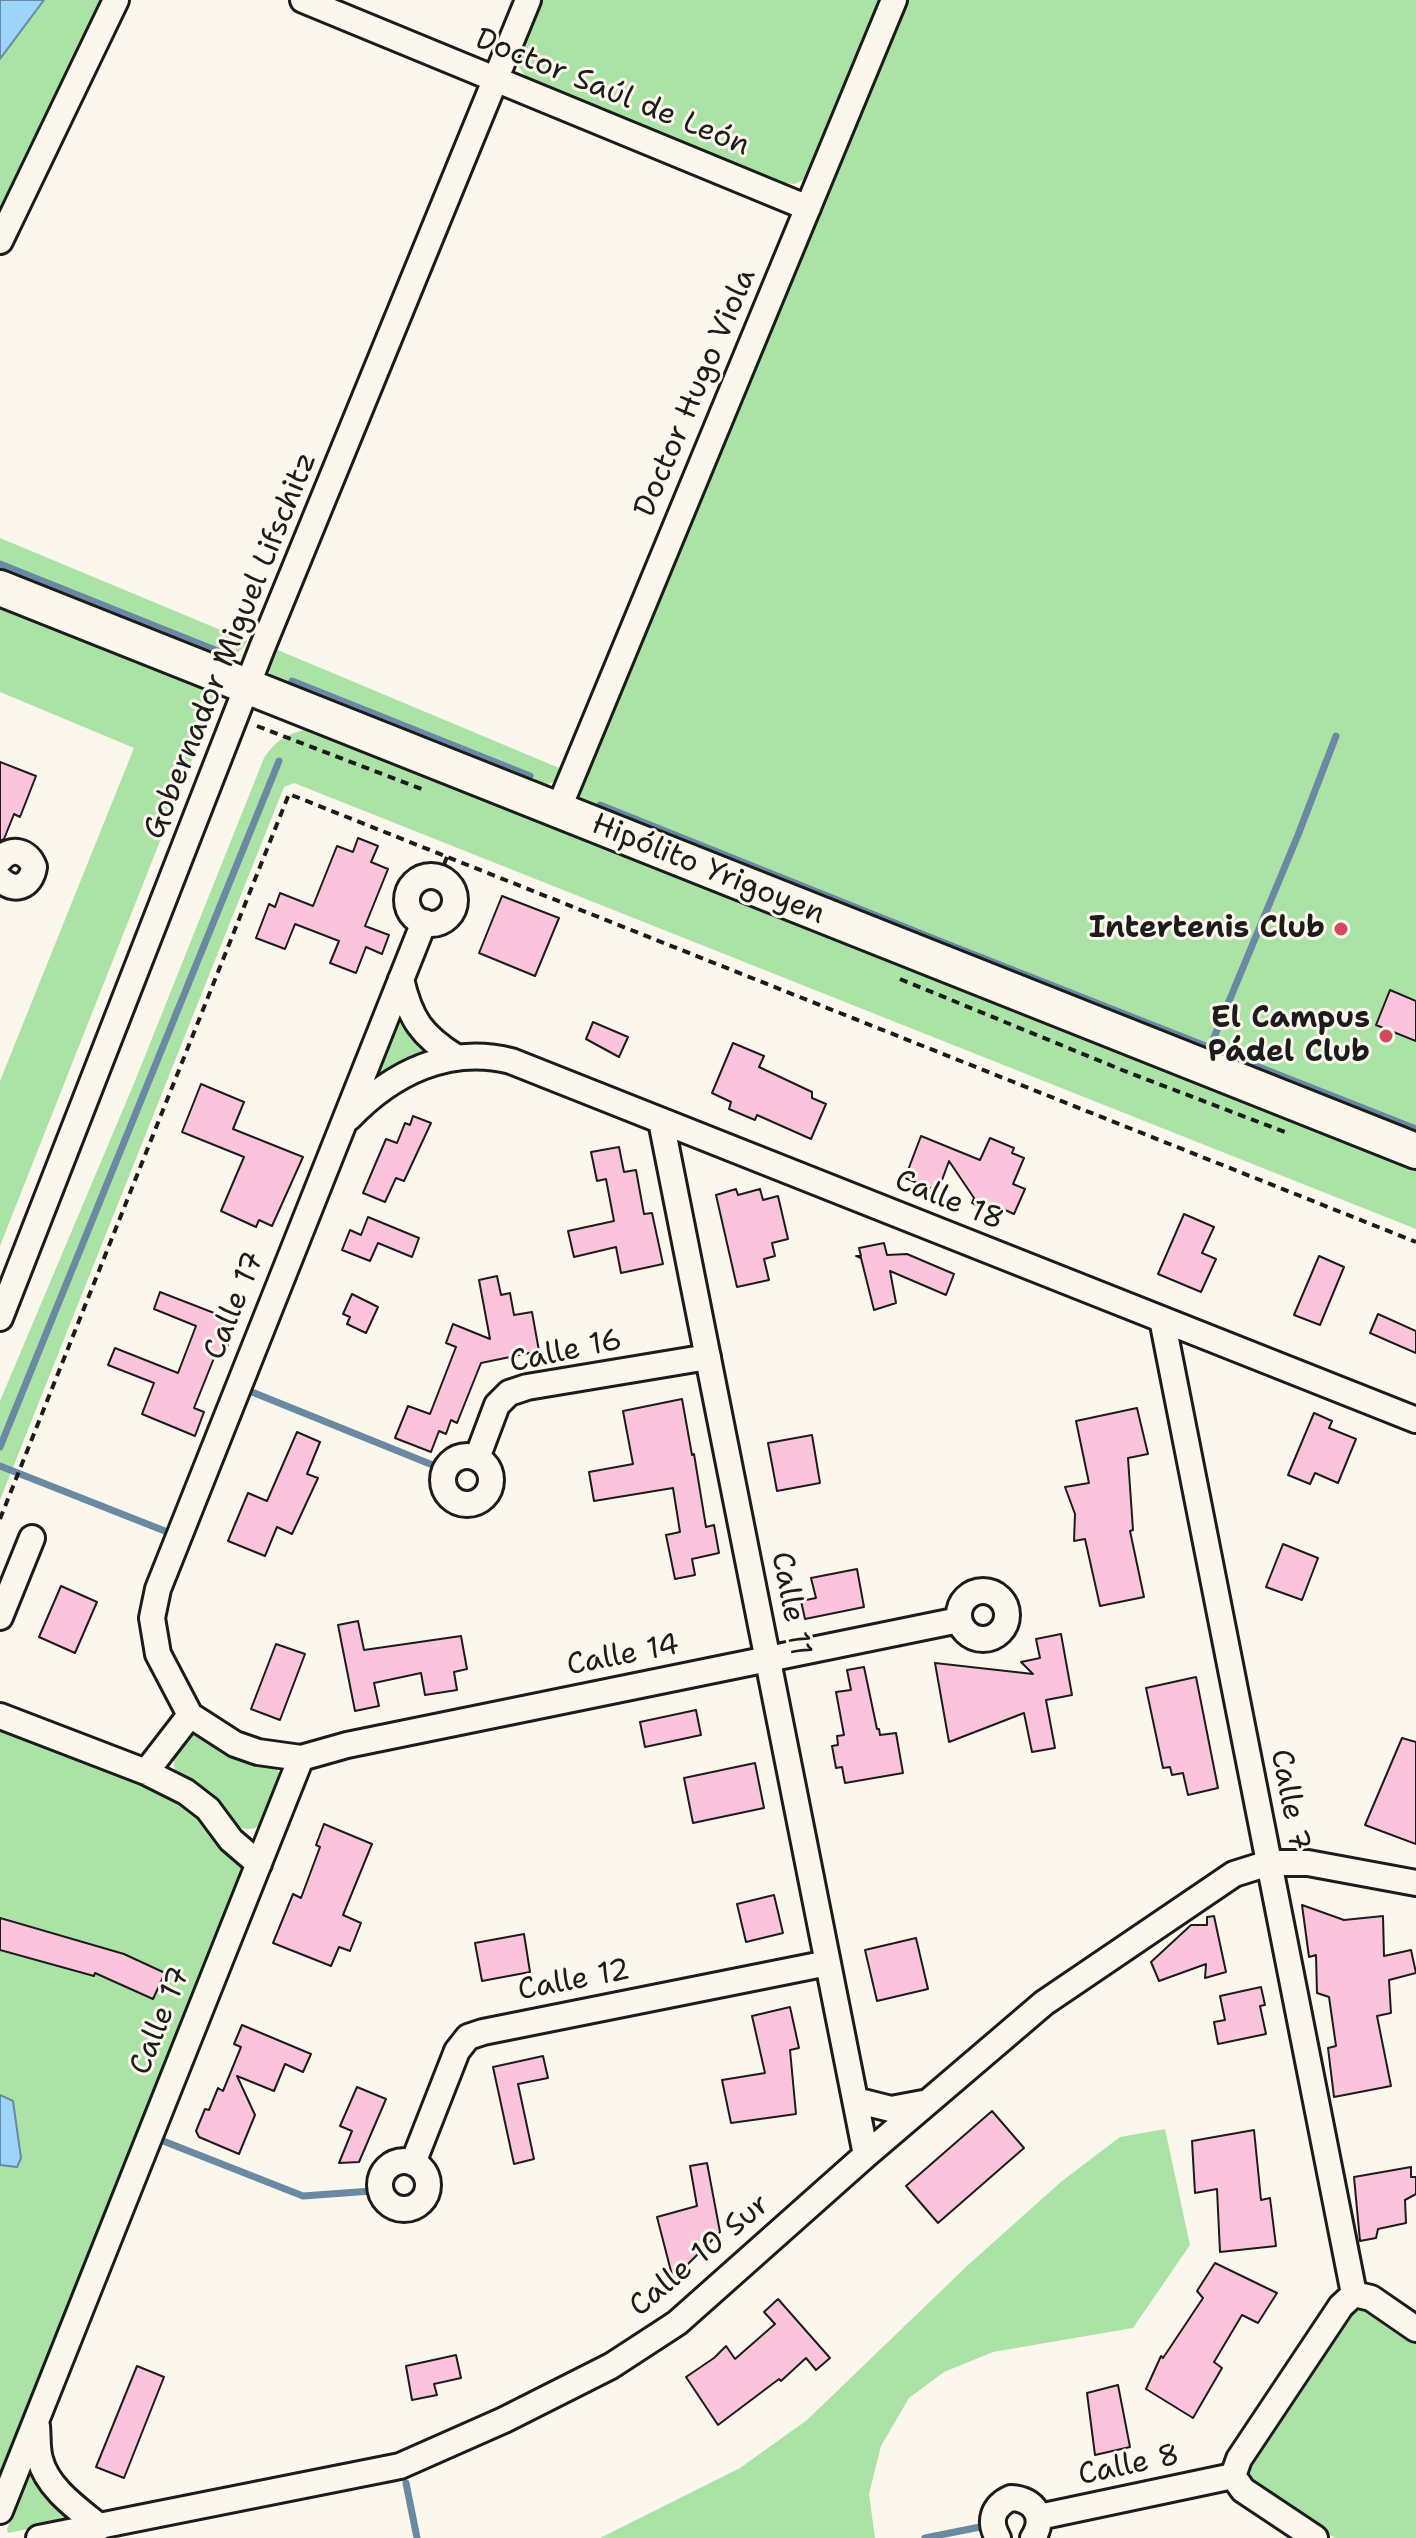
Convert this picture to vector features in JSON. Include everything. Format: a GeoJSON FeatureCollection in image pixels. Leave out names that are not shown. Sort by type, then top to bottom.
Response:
{"type":"FeatureCollection","features":[{"type":"Feature","properties":{"kind":"main road","name":"Hipólito Yrigoyen"},"geometry":{"type":"LineString","coordinates":[[0,588],[1416,1151]]}},
{"type":"Feature","properties":{"kind":"street"},"geometry":{"type":"LineString","coordinates":[[0,241],[116,0]]}},
{"type":"Feature","properties":{"kind":"street","name":"Doctor Saúl de León"},"geometry":{"type":"LineString","coordinates":[[303,0],[808,208]]}},
{"type":"Feature","properties":{"kind":"street","name":"Gobernador Miguel Lifschitz"},"geometry":{"type":"LineString","coordinates":[[0,1318],[247,687],[528,0]]}},
{"type":"Feature","properties":{"kind":"street","name":"Doctor Hugo Viola"},"geometry":{"type":"LineString","coordinates":[[558,810],[894,0]]}},
{"type":"Feature","properties":{"kind":"street"},"geometry":{"type":"LineString","coordinates":[[0,860],[10,852],[18,851],[25,854],[34,867],[33,875],[21,887],[13,887],[0,879]]}},
{"type":"Feature","properties":{"kind":"street"},"geometry":{"type":"LineString","coordinates":[[444,866],[455,893],[454,907],[451,914],[439,923],[424,922],[411,912],[408,904],[410,888],[444,866]]}},
{"type":"Feature","properties":{"kind":"street","name":"Calle 17"},"geometry":{"type":"LineString","coordinates":[[0,2511],[301,1758],[258,1752],[235,1744],[190,1715],[158,1654],[152,1618],[158,1589],[424,922]]}},
{"type":"Feature","properties":{"kind":"street"},"geometry":{"type":"LineString","coordinates":[[401,979],[406,1004],[418,1026],[435,1044],[456,1057]]}},
{"type":"Feature","properties":{"kind":"street","name":"Calle 18"},"geometry":{"type":"LineString","coordinates":[[342,1125],[365,1100],[393,1080],[424,1066],[456,1057],[487,1055],[511,1061],[1416,1420]]}},
{"type":"Feature","properties":{"kind":"street","name":"Calle 11"},"geometry":{"type":"LineString","coordinates":[[661,1121],[866,2155]]}},
{"type":"Feature","properties":{"kind":"street","name":"Calle 7"},"geometry":{"type":"LineString","coordinates":[[1162,1319],[1354,2294]]}},
{"type":"Feature","properties":{"kind":"street","name":"Calle 16"},"geometry":{"type":"LineString","coordinates":[[477,1458],[497,1405],[509,1393],[527,1387],[708,1357]]}},
{"type":"Feature","properties":{"kind":"street"},"geometry":{"type":"LineString","coordinates":[[0,1617],[32,1538]]}},
{"type":"Feature","properties":{"kind":"street","name":"Calle 14"},"geometry":{"type":"LineString","coordinates":[[301,1758],[347,1745],[959,1620]]}},
{"type":"Feature","properties":{"kind":"street"},"geometry":{"type":"LineString","coordinates":[[146,1772],[190,1715]]}},
{"type":"Feature","properties":{"kind":"street"},"geometry":{"type":"LineString","coordinates":[[0,1716],[146,1772],[186,1792],[208,1809],[231,1840],[259,1864]]}},
{"type":"Feature","properties":{"kind":"street","name":"Calle 10 Sur"},"geometry":{"type":"LineString","coordinates":[[39,2538],[400,2466],[504,2420],[611,2366],[677,2323],[866,2155],[1044,2003],[1234,1874],[1269,1863],[1308,1863],[1416,1883]]}},
{"type":"Feature","properties":{"kind":"street","name":"Calle 12"},"geometry":{"type":"LineString","coordinates":[[413,2163],[457,2051],[468,2037],[828,1963]]}},
{"type":"Feature","properties":{"kind":"street"},"geometry":{"type":"LineString","coordinates":[[855,2100],[891,2109],[909,2108],[927,2102]]}},
{"type":"Feature","properties":{"kind":"street"},"geometry":{"type":"LineString","coordinates":[[1315,2538],[1243,2490],[1233,2476],[1239,2459],[1341,2306],[1354,2294],[1371,2298],[1416,2329]]}},
{"type":"Feature","properties":{"kind":"street","name":"Calle 17"},"geometry":{"type":"LineString","coordinates":[[36,2421],[40,2460],[51,2481],[68,2501],[100,2527]]}},
{"type":"Feature","properties":{"kind":"street","name":"Calle 8"},"geometry":{"type":"LineString","coordinates":[[998,2538],[992,2527],[992,2517],[1002,2502],[1011,2498],[1029,2502],[1036,2528],[1233,2476]]}},
{"type":"Feature","properties":{"kind":"green space"},"geometry":{"type":"Polygon","coordinates":[[[0,0],[100,0],[0,209],[0,0]]]}},
{"type":"Feature","properties":{"kind":"green space"},"geometry":{"type":"Polygon","coordinates":[[[539,0],[885,0],[812,175],[795,184],[784,183],[526,77],[519,67],[517,56],[539,0]]]}},
{"type":"Feature","properties":{"kind":"green space"},"geometry":{"type":"Polygon","coordinates":[[[908,0],[1416,0],[1416,1139],[580,805],[578,799],[908,0]]]}},
{"type":"Feature","properties":{"kind":"green space"},"geometry":{"type":"Polygon","coordinates":[[[0,538],[247,641],[235,654],[216,658],[0,573],[0,538]]]}},
{"type":"Feature","properties":{"kind":"green space"},"geometry":{"type":"Polygon","coordinates":[[[0,599],[207,682],[214,692],[211,712],[0,1246],[0,1081],[134,748],[0,692],[0,599]]]}},
{"type":"Feature","properties":{"kind":"green space"},"geometry":{"type":"Polygon","coordinates":[[[273,648],[564,770],[551,783],[533,786],[273,679],[267,668],[273,648]]]}},
{"type":"Feature","properties":{"kind":"green space"},"geometry":{"type":"Polygon","coordinates":[[[308,729],[1416,1162],[1416,1229],[294,783],[284,787],[0,1500],[0,1401],[135,1081],[264,758],[283,739],[308,729]]]}},
{"type":"Feature","properties":{"kind":"green space"},"geometry":{"type":"Polygon","coordinates":[[[396,1022],[425,1051],[423,1056],[391,1068],[377,1078],[374,1075],[396,1022]]]}},
{"type":"Feature","properties":{"kind":"green space"},"geometry":{"type":"Polygon","coordinates":[[[0,1716],[146,1772],[259,1864],[0,2511],[0,1716]]]}},
{"type":"Feature","properties":{"kind":"green space"},"geometry":{"type":"Polygon","coordinates":[[[191,1734],[202,1734],[260,1756],[277,1770],[280,1777],[278,1790],[261,1825],[247,1829],[241,1827],[227,1816],[211,1796],[179,1776],[174,1758],[191,1734]]]}},
{"type":"Feature","properties":{"kind":"green space"},"geometry":{"type":"Polygon","coordinates":[[[1165,2129],[1190,2245],[1133,2328],[993,2352],[944,2372],[909,2398],[881,2446],[869,2494],[875,2538],[600,2538],[740,2468],[807,2420],[968,2265],[1062,2181],[1120,2137],[1165,2129]]]}},
{"type":"Feature","properties":{"kind":"green space"},"geometry":{"type":"Polygon","coordinates":[[[1357,2309],[1373,2314],[1416,2343],[1416,2538],[1335,2538],[1253,2486],[1246,2470],[1345,2316],[1357,2309]]]}},
{"type":"Feature","properties":{"kind":"green space"},"geometry":{"type":"Polygon","coordinates":[[[32,2473],[42,2491],[68,2515],[68,2521],[8,2533],[28,2475],[32,2473]]]}},
{"type":"Feature","properties":{"kind":"water"},"geometry":{"type":"Polygon","coordinates":[[[0,0],[44,0],[0,59],[0,0]]]}},
{"type":"Feature","properties":{"kind":"water"},"geometry":{"type":"Polygon","coordinates":[[[0,2095],[13,2101],[21,2158],[17,2167],[0,2165],[0,2095]]]}},
{"type":"Feature","properties":{"kind":"building"},"geometry":{"type":"Polygon","coordinates":[[[0,762],[36,776],[20,817],[14,814],[4,839],[0,841],[0,762]]]}},
{"type":"Feature","properties":{"kind":"building"},"geometry":{"type":"Polygon","coordinates":[[[358,838],[378,846],[371,862],[388,869],[365,926],[389,935],[382,954],[366,947],[356,973],[330,963],[339,941],[295,924],[285,949],[256,938],[269,904],[275,907],[280,893],[313,906],[337,846],[353,852],[358,838]]]}},
{"type":"Feature","properties":{"kind":"building"},"geometry":{"type":"Polygon","coordinates":[[[502,896],[559,918],[535,976],[479,953],[502,896]]]}},
{"type":"Feature","properties":{"kind":"building"},"geometry":{"type":"Polygon","coordinates":[[[1390,990],[1416,1001],[1416,1041],[1376,1025],[1390,990]]]}},
{"type":"Feature","properties":{"kind":"building"},"geometry":{"type":"Polygon","coordinates":[[[593,1022],[628,1037],[619,1057],[586,1039],[593,1022]]]}},
{"type":"Feature","properties":{"kind":"building"},"geometry":{"type":"Polygon","coordinates":[[[733,1043],[764,1056],[759,1067],[812,1092],[812,1098],[826,1104],[811,1139],[757,1115],[755,1120],[729,1109],[731,1102],[712,1093],[733,1043]]]}},
{"type":"Feature","properties":{"kind":"building"},"geometry":{"type":"Polygon","coordinates":[[[201,1084],[244,1102],[233,1129],[303,1157],[272,1226],[259,1220],[256,1227],[221,1211],[244,1157],[182,1132],[201,1084]]]}},
{"type":"Feature","properties":{"kind":"building"},"geometry":{"type":"Polygon","coordinates":[[[413,1116],[431,1123],[404,1181],[396,1178],[385,1202],[363,1193],[386,1139],[397,1143],[405,1123],[410,1125],[413,1116]]]}},
{"type":"Feature","properties":{"kind":"building"},"geometry":{"type":"Polygon","coordinates":[[[921,1136],[980,1160],[990,1138],[1014,1148],[1012,1153],[1024,1158],[1013,1184],[1025,1189],[1014,1214],[994,1205],[991,1211],[972,1203],[974,1198],[949,1161],[938,1191],[905,1178],[921,1136]]]}},
{"type":"Feature","properties":{"kind":"building"},"geometry":{"type":"Polygon","coordinates":[[[619,1147],[624,1172],[636,1170],[644,1214],[652,1213],[663,1264],[621,1273],[616,1247],[574,1257],[568,1231],[614,1221],[606,1179],[597,1181],[591,1152],[619,1147]]]}},
{"type":"Feature","properties":{"kind":"building"},"geometry":{"type":"Polygon","coordinates":[[[736,1189],[738,1195],[760,1189],[763,1200],[778,1196],[788,1239],[772,1243],[775,1256],[764,1259],[769,1280],[737,1287],[716,1195],[736,1189]]]}},
{"type":"Feature","properties":{"kind":"building"},"geometry":{"type":"Polygon","coordinates":[[[1184,1214],[1214,1227],[1202,1253],[1216,1259],[1201,1292],[1158,1274],[1184,1214]]]}},
{"type":"Feature","properties":{"kind":"building"},"geometry":{"type":"Polygon","coordinates":[[[368,1217],[419,1238],[412,1257],[378,1243],[370,1261],[342,1250],[350,1230],[361,1235],[368,1217]]]}},
{"type":"Feature","properties":{"kind":"building"},"geometry":{"type":"Polygon","coordinates":[[[884,1243],[887,1255],[907,1254],[954,1274],[946,1295],[890,1271],[896,1303],[874,1310],[861,1258],[856,1256],[861,1256],[859,1248],[884,1243]]]}},
{"type":"Feature","properties":{"kind":"building"},"geometry":{"type":"Polygon","coordinates":[[[1319,1256],[1344,1267],[1320,1325],[1294,1315],[1319,1256]]]}},
{"type":"Feature","properties":{"kind":"building"},"geometry":{"type":"Polygon","coordinates":[[[497,1276],[501,1295],[510,1293],[514,1315],[532,1312],[539,1351],[481,1363],[457,1423],[451,1420],[446,1434],[439,1431],[431,1452],[395,1438],[408,1406],[430,1414],[456,1347],[446,1343],[453,1324],[490,1339],[479,1280],[497,1276]]]}},
{"type":"Feature","properties":{"kind":"building"},"geometry":{"type":"Polygon","coordinates":[[[160,1292],[227,1318],[222,1330],[232,1333],[224,1356],[216,1353],[194,1408],[204,1412],[195,1436],[142,1414],[154,1383],[108,1365],[115,1348],[178,1373],[196,1326],[154,1309],[160,1292]]]}},
{"type":"Feature","properties":{"kind":"building"},"geometry":{"type":"Polygon","coordinates":[[[352,1294],[378,1307],[366,1333],[347,1324],[350,1317],[343,1314],[352,1294]]]}},
{"type":"Feature","properties":{"kind":"building"},"geometry":{"type":"Polygon","coordinates":[[[1378,1314],[1416,1331],[1416,1353],[1370,1333],[1378,1314]]]}},
{"type":"Feature","properties":{"kind":"building"},"geometry":{"type":"Polygon","coordinates":[[[682,1399],[706,1527],[714,1525],[719,1553],[692,1559],[695,1575],[675,1579],[666,1535],[680,1532],[673,1488],[594,1501],[589,1472],[633,1464],[623,1411],[682,1399]]]}},
{"type":"Feature","properties":{"kind":"building"},"geometry":{"type":"Polygon","coordinates":[[[1137,1408],[1148,1454],[1128,1458],[1133,1530],[1130,1531],[1144,1597],[1100,1606],[1085,1539],[1074,1541],[1075,1514],[1065,1487],[1089,1483],[1076,1421],[1137,1408]]]}},
{"type":"Feature","properties":{"kind":"building"},"geometry":{"type":"Polygon","coordinates":[[[1314,1413],[1332,1421],[1329,1428],[1356,1439],[1338,1483],[1315,1473],[1310,1484],[1288,1475],[1314,1413]]]}},
{"type":"Feature","properties":{"kind":"building"},"geometry":{"type":"Polygon","coordinates":[[[297,1432],[320,1442],[307,1474],[318,1478],[292,1534],[277,1527],[265,1556],[228,1541],[248,1493],[267,1501],[297,1432]]]}},
{"type":"Feature","properties":{"kind":"building"},"geometry":{"type":"Polygon","coordinates":[[[812,1435],[820,1483],[777,1491],[768,1443],[812,1435]]]}},
{"type":"Feature","properties":{"kind":"building"},"geometry":{"type":"Polygon","coordinates":[[[1283,1544],[1318,1558],[1302,1600],[1266,1587],[1283,1544]]]}},
{"type":"Feature","properties":{"kind":"building"},"geometry":{"type":"Polygon","coordinates":[[[857,1569],[864,1607],[805,1619],[801,1601],[816,1598],[811,1578],[857,1569]]]}},
{"type":"Feature","properties":{"kind":"building"},"geometry":{"type":"Polygon","coordinates":[[[61,1586],[97,1602],[75,1653],[39,1637],[61,1586]]]}},
{"type":"Feature","properties":{"kind":"building"},"geometry":{"type":"Polygon","coordinates":[[[358,1621],[364,1650],[461,1636],[467,1669],[454,1672],[457,1690],[425,1695],[421,1673],[374,1683],[379,1706],[355,1711],[338,1625],[358,1621]]]}},
{"type":"Feature","properties":{"kind":"building"},"geometry":{"type":"Polygon","coordinates":[[[1061,1634],[1072,1695],[1046,1700],[1055,1748],[1032,1752],[1024,1713],[949,1742],[935,1663],[1033,1674],[1021,1662],[1040,1658],[1036,1639],[1061,1634]]]}},
{"type":"Feature","properties":{"kind":"building"},"geometry":{"type":"Polygon","coordinates":[[[276,1644],[305,1654],[280,1720],[251,1709],[276,1644]]]}},
{"type":"Feature","properties":{"kind":"building"},"geometry":{"type":"Polygon","coordinates":[[[864,1667],[877,1729],[880,1735],[896,1733],[903,1773],[845,1783],[842,1767],[836,1768],[832,1746],[838,1745],[837,1736],[844,1735],[836,1692],[851,1690],[847,1670],[864,1667]]]}},
{"type":"Feature","properties":{"kind":"building"},"geometry":{"type":"Polygon","coordinates":[[[1196,1677],[1218,1788],[1188,1795],[1183,1773],[1172,1775],[1170,1767],[1163,1768],[1146,1688],[1196,1677]]]}},
{"type":"Feature","properties":{"kind":"building"},"geometry":{"type":"Polygon","coordinates":[[[696,1710],[701,1735],[645,1747],[640,1722],[696,1710]]]}},
{"type":"Feature","properties":{"kind":"building"},"geometry":{"type":"Polygon","coordinates":[[[1402,1738],[1416,1742],[1416,1844],[1365,1825],[1402,1738]]]}},
{"type":"Feature","properties":{"kind":"building"},"geometry":{"type":"Polygon","coordinates":[[[755,1763],[764,1808],[693,1823],[684,1778],[755,1763]]]}},
{"type":"Feature","properties":{"kind":"building"},"geometry":{"type":"Polygon","coordinates":[[[324,1824],[372,1844],[343,1915],[361,1923],[350,1951],[339,1947],[331,1966],[273,1943],[293,1894],[301,1898],[320,1847],[316,1845],[324,1824]]]}},
{"type":"Feature","properties":{"kind":"building"},"geometry":{"type":"Polygon","coordinates":[[[774,1895],[783,1933],[746,1942],[737,1904],[774,1895]]]}},
{"type":"Feature","properties":{"kind":"building"},"geometry":{"type":"Polygon","coordinates":[[[1302,1905],[1344,1920],[1383,1916],[1384,1956],[1411,1950],[1416,1973],[1389,1980],[1391,2013],[1377,2016],[1391,2086],[1334,2097],[1328,2048],[1336,2046],[1329,1997],[1317,1993],[1316,1955],[1309,1957],[1302,1905]]]}},
{"type":"Feature","properties":{"kind":"building"},"geometry":{"type":"Polygon","coordinates":[[[1214,1916],[1226,1972],[1205,1978],[1206,1964],[1159,1981],[1151,1962],[1191,1925],[1207,1925],[1207,1917],[1214,1916]]]}},
{"type":"Feature","properties":{"kind":"building"},"geometry":{"type":"Polygon","coordinates":[[[0,1918],[124,1954],[165,1973],[153,1999],[95,1973],[94,1976],[0,1950],[0,1918]]]}},
{"type":"Feature","properties":{"kind":"building"},"geometry":{"type":"Polygon","coordinates":[[[524,1934],[530,1972],[482,1981],[475,1943],[524,1934]]]}},
{"type":"Feature","properties":{"kind":"building"},"geometry":{"type":"Polygon","coordinates":[[[916,1938],[928,1989],[877,2001],[865,1950],[916,1938]]]}},
{"type":"Feature","properties":{"kind":"building"},"geometry":{"type":"Polygon","coordinates":[[[1261,1987],[1265,2005],[1260,2006],[1266,2034],[1218,2044],[1214,2022],[1225,2020],[1220,1996],[1261,1987]]]}},
{"type":"Feature","properties":{"kind":"building"},"geometry":{"type":"Polygon","coordinates":[[[790,2007],[799,2048],[790,2050],[796,2114],[731,2123],[722,2080],[765,2073],[752,2016],[790,2007]]]}},
{"type":"Feature","properties":{"kind":"building"},"geometry":{"type":"Polygon","coordinates":[[[242,2025],[311,2054],[303,2072],[285,2064],[274,2091],[237,2076],[255,2115],[239,2154],[199,2137],[196,2131],[218,2088],[223,2091],[241,2047],[234,2044],[242,2025]]]}},
{"type":"Feature","properties":{"kind":"building"},"geometry":{"type":"Polygon","coordinates":[[[543,2056],[548,2078],[518,2084],[534,2159],[514,2164],[493,2067],[543,2056]]]}},
{"type":"Feature","properties":{"kind":"building"},"geometry":{"type":"Polygon","coordinates":[[[357,2087],[386,2099],[359,2162],[339,2163],[352,2131],[340,2126],[357,2087]]]}},
{"type":"Feature","properties":{"kind":"building"},"geometry":{"type":"Polygon","coordinates":[[[992,2111],[1024,2148],[938,2223],[906,2186],[992,2111]]]}},
{"type":"Feature","properties":{"kind":"building"},"geometry":{"type":"Polygon","coordinates":[[[1254,2130],[1261,2200],[1270,2198],[1276,2246],[1220,2252],[1217,2189],[1195,2193],[1192,2141],[1254,2130]]]}},
{"type":"Feature","properties":{"kind":"building"},"geometry":{"type":"Polygon","coordinates":[[[707,2163],[720,2232],[673,2279],[657,2217],[697,2206],[690,2166],[707,2163]]]}},
{"type":"Feature","properties":{"kind":"building"},"geometry":{"type":"Polygon","coordinates":[[[1411,2167],[1411,2177],[1416,2177],[1416,2194],[1405,2200],[1406,2223],[1378,2229],[1376,2238],[1360,2241],[1354,2177],[1411,2167]]]}},
{"type":"Feature","properties":{"kind":"building"},"geometry":{"type":"Polygon","coordinates":[[[1215,2263],[1277,2293],[1258,2323],[1242,2315],[1214,2362],[1222,2368],[1193,2418],[1146,2389],[1161,2356],[1163,2358],[1203,2298],[1197,2291],[1215,2263]]]}},
{"type":"Feature","properties":{"kind":"building"},"geometry":{"type":"Polygon","coordinates":[[[778,2299],[830,2358],[816,2370],[806,2358],[781,2381],[779,2379],[718,2425],[686,2377],[726,2346],[735,2359],[775,2324],[764,2312],[778,2299]]]}},
{"type":"Feature","properties":{"kind":"building"},"geometry":{"type":"Polygon","coordinates":[[[456,2355],[461,2378],[434,2384],[437,2395],[412,2400],[406,2366],[456,2355]]]}},
{"type":"Feature","properties":{"kind":"building"},"geometry":{"type":"Polygon","coordinates":[[[137,2366],[164,2377],[124,2478],[96,2467],[137,2366]]]}},
{"type":"Feature","properties":{"kind":"building"},"geometry":{"type":"Polygon","coordinates":[[[1118,2385],[1130,2447],[1095,2455],[1087,2393],[1118,2385]]]}},
{"type":"Feature","properties":{"kind":"waterway"},"geometry":{"type":"LineString","coordinates":[[0,564],[220,652]]}},
{"type":"Feature","properties":{"kind":"waterway"},"geometry":{"type":"LineString","coordinates":[[292,681],[530,776]]}},
{"type":"Feature","properties":{"kind":"waterway"},"geometry":{"type":"LineString","coordinates":[[1210,1047],[1336,736]]}},
{"type":"Feature","properties":{"kind":"waterway"},"geometry":{"type":"LineString","coordinates":[[0,1447],[279,761]]}},
{"type":"Feature","properties":{"kind":"waterway"},"geometry":{"type":"LineString","coordinates":[[600,805],[1416,1129]]}},
{"type":"Feature","properties":{"kind":"waterway"},"geometry":{"type":"LineString","coordinates":[[242,1388],[440,1468]]}},
{"type":"Feature","properties":{"kind":"waterway"},"geometry":{"type":"LineString","coordinates":[[0,1466],[175,1535]]}},
{"type":"Feature","properties":{"kind":"waterway"},"geometry":{"type":"LineString","coordinates":[[153,2137],[303,2196],[372,2191]]}},
{"type":"Feature","properties":{"kind":"waterway"},"geometry":{"type":"LineString","coordinates":[[406,2483],[417,2538]]}},
{"type":"Feature","properties":{"kind":"waterway"},"geometry":{"type":"LineString","coordinates":[[925,2538],[985,2526]]}},
{"type":"Feature","properties":{"kind":"place","name":"Intertenis Club"},"geometry":{"type":"Point","coordinates":[1341,929]}},
{"type":"Feature","properties":{"kind":"place","name":"El Campus Pádel Club"},"geometry":{"type":"Point","coordinates":[1386,1036]}}]}
